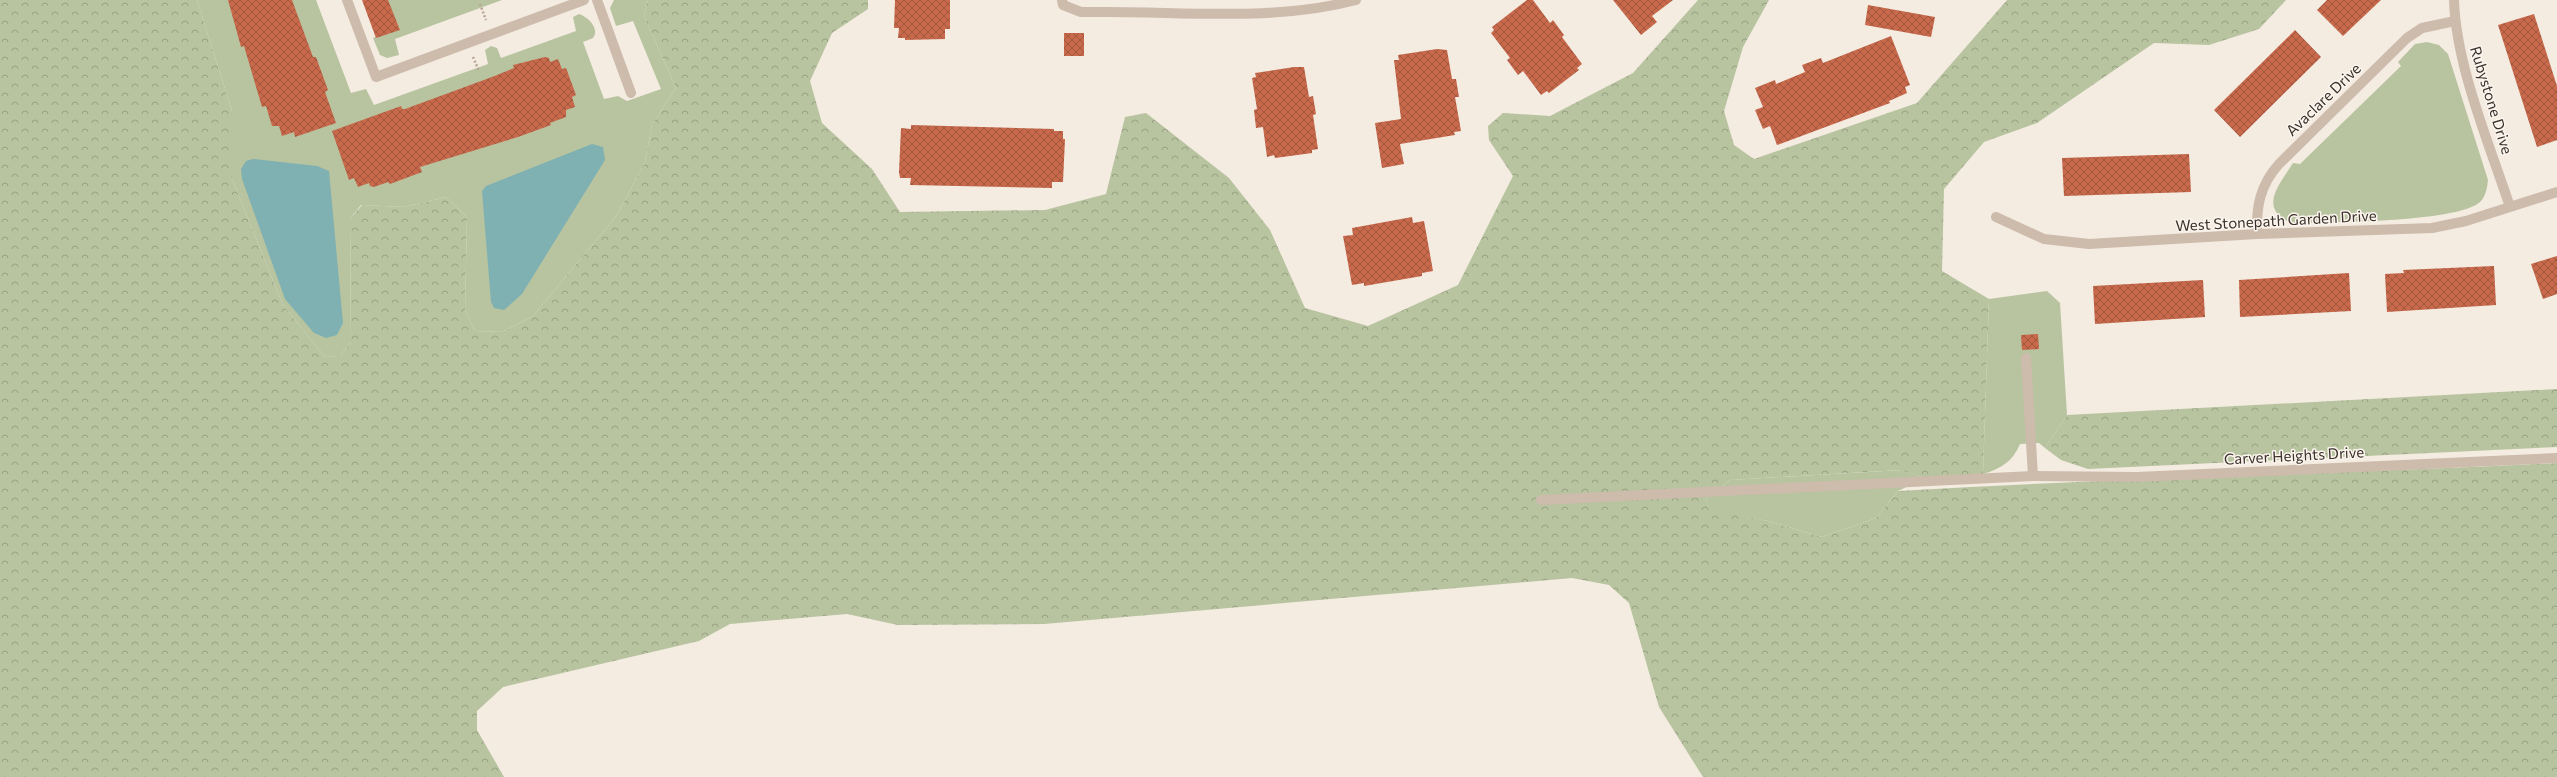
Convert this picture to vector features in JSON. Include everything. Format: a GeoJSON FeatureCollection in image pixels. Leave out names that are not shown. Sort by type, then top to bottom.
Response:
{"type":"FeatureCollection","features":[{"type":"Feature","properties":{"kind":"street"},"geometry":{"type":"LineString","coordinates":[[347,0],[376,77],[584,0]]}},
{"type":"Feature","properties":{"kind":"street"},"geometry":{"type":"LineString","coordinates":[[596,0],[631,93]]}},
{"type":"Feature","properties":{"kind":"street"},"geometry":{"type":"LineString","coordinates":[[1062,0],[1063,5],[1081,12],[1279,12],[1335,6],[1356,0]]}},
{"type":"Feature","properties":{"kind":"street","name":"Rubystone Drive"},"geometry":{"type":"LineString","coordinates":[[2454,0],[2455,21],[2460,52],[2510,207]]}},
{"type":"Feature","properties":{"kind":"street","name":"Avaclare Drive"},"geometry":{"type":"LineString","coordinates":[[2257,234],[2256,210],[2269,175],[2279,164],[2407,38],[2422,28],[2455,21]]}},
{"type":"Feature","properties":{"kind":"street","name":"West Stonepath Garden Drive"},"geometry":{"type":"LineString","coordinates":[[1996,217],[2044,239],[2089,244],[2257,234],[2432,228],[2510,207],[2557,192]]}},
{"type":"Feature","properties":{"kind":"street"},"geometry":{"type":"LineString","coordinates":[[2026,358],[2033,476]]}},
{"type":"Feature","properties":{"kind":"street","name":"Carver Heights Drive"},"geometry":{"type":"LineString","coordinates":[[1541,500],[2033,476],[2137,477],[2557,458]]}},
{"type":"Feature","properties":{"kind":"green space"},"geometry":{"type":"Polygon","coordinates":[[[0,0],[197,0],[232,111],[232,179],[283,305],[325,357],[340,356],[351,342],[350,219],[362,205],[404,207],[446,197],[467,217],[465,310],[475,331],[502,332],[533,316],[617,215],[645,162],[652,124],[676,88],[644,16],[648,0],[868,0],[868,9],[832,33],[810,81],[822,123],[872,169],[900,212],[1045,210],[1106,194],[1125,117],[1146,113],[1229,178],[1270,230],[1305,308],[1368,326],[1458,285],[1513,176],[1489,140],[1488,126],[1503,113],[1550,116],[1633,73],[1698,0],[1769,0],[1743,47],[1724,111],[1734,145],[1754,159],[1917,103],[2007,0],[2286,0],[2259,29],[2209,45],[2154,43],[2037,123],[1984,142],[1944,189],[1942,271],[1989,299],[1983,474],[1925,478],[1901,470],[1730,480],[1705,500],[1711,510],[1768,521],[1822,537],[1876,518],[1898,491],[2557,463],[2557,777],[1703,777],[1659,707],[1629,603],[1609,585],[1572,578],[1044,624],[898,625],[847,614],[730,624],[699,641],[503,687],[477,711],[477,730],[504,777],[0,777],[0,0]]]}},
{"type":"Feature","properties":{"kind":"green space"},"geometry":{"type":"Polygon","coordinates":[[[197,0],[316,0],[351,93],[366,89],[374,105],[488,64],[485,50],[491,46],[497,48],[501,58],[576,31],[573,17],[579,14],[592,23],[595,30],[593,38],[583,42],[604,99],[618,96],[627,101],[661,89],[633,21],[616,26],[610,8],[614,0],[648,0],[644,16],[676,88],[652,124],[645,162],[617,215],[533,316],[502,332],[475,331],[465,310],[467,217],[446,197],[404,207],[361,205],[350,219],[351,342],[340,356],[325,357],[283,305],[232,179],[232,111],[197,0]]]}},
{"type":"Feature","properties":{"kind":"green space"},"geometry":{"type":"Polygon","coordinates":[[[364,0],[502,0],[395,39],[399,55],[387,58],[380,55],[373,38],[377,36],[364,0]]]}},
{"type":"Feature","properties":{"kind":"green space"},"geometry":{"type":"Polygon","coordinates":[[[2427,42],[2439,45],[2448,54],[2488,180],[2486,192],[2482,200],[2466,209],[2419,218],[2291,223],[2281,217],[2275,210],[2273,203],[2274,195],[2282,179],[2293,163],[2300,164],[2401,66],[2398,62],[2415,44],[2427,42]]]}},
{"type":"Feature","properties":{"kind":"green space"},"geometry":{"type":"Polygon","coordinates":[[[2047,291],[2060,303],[2067,415],[2045,448],[2039,443],[2020,444],[2014,455],[2006,464],[1983,474],[1989,299],[2047,291]]]}},
{"type":"Feature","properties":{"kind":"green space"},"geometry":{"type":"Polygon","coordinates":[[[2557,389],[2557,447],[2088,469],[2061,460],[2045,448],[2067,415],[2557,389]]]}},
{"type":"Feature","properties":{"kind":"green space"},"geometry":{"type":"Polygon","coordinates":[[[1902,470],[1925,478],[1898,491],[1876,518],[1822,537],[1768,521],[1711,511],[1705,500],[1730,480],[1902,470]]]}},
{"type":"Feature","properties":{"kind":"water"},"geometry":{"type":"Polygon","coordinates":[[[592,144],[603,147],[605,160],[522,294],[504,310],[494,308],[491,302],[482,191],[486,186],[592,144]]]}},
{"type":"Feature","properties":{"kind":"water"},"geometry":{"type":"Polygon","coordinates":[[[253,159],[317,166],[329,171],[343,323],[337,335],[326,338],[314,333],[285,299],[242,179],[241,169],[246,161],[253,159]]]}},
{"type":"Feature","properties":{"kind":"building"},"geometry":{"type":"Polygon","coordinates":[[[228,0],[292,0],[313,57],[316,57],[328,90],[325,92],[336,123],[295,137],[294,132],[282,136],[279,126],[272,126],[266,106],[262,107],[244,46],[241,47],[228,0]]]}},
{"type":"Feature","properties":{"kind":"building"},"geometry":{"type":"Polygon","coordinates":[[[362,0],[388,0],[400,30],[376,38],[362,0]]]}},
{"type":"Feature","properties":{"kind":"building"},"geometry":{"type":"Polygon","coordinates":[[[895,0],[950,0],[950,29],[945,29],[945,39],[905,40],[905,38],[898,38],[899,28],[894,28],[895,0]]]}},
{"type":"Feature","properties":{"kind":"building"},"geometry":{"type":"Polygon","coordinates":[[[1527,0],[1533,0],[1550,23],[1553,20],[1564,35],[1562,37],[1582,64],[1577,68],[1579,70],[1549,93],[1547,91],[1541,95],[1523,71],[1518,75],[1507,60],[1510,58],[1491,33],[1494,30],[1492,27],[1527,0]]]}},
{"type":"Feature","properties":{"kind":"building"},"geometry":{"type":"Polygon","coordinates":[[[1613,0],[1673,0],[1652,16],[1657,22],[1641,35],[1613,0]]]}},
{"type":"Feature","properties":{"kind":"building"},"geometry":{"type":"Polygon","coordinates":[[[2327,0],[2381,0],[2343,36],[2317,10],[2327,0]]]}},
{"type":"Feature","properties":{"kind":"building"},"geometry":{"type":"Polygon","coordinates":[[[1868,5],[1935,17],[1931,37],[1865,25],[1868,5]]]}},
{"type":"Feature","properties":{"kind":"building"},"geometry":{"type":"Polygon","coordinates":[[[2534,14],[2557,86],[2557,140],[2537,147],[2498,25],[2534,14]]]}},
{"type":"Feature","properties":{"kind":"building"},"geometry":{"type":"Polygon","coordinates":[[[2295,30],[2321,57],[2240,137],[2214,110],[2295,30]]]}},
{"type":"Feature","properties":{"kind":"building"},"geometry":{"type":"Polygon","coordinates":[[[1064,33],[1084,33],[1084,56],[1064,56],[1064,33]]]}},
{"type":"Feature","properties":{"kind":"building"},"geometry":{"type":"Polygon","coordinates":[[[1891,36],[1910,85],[1905,87],[1907,93],[1889,101],[1890,103],[1777,145],[1770,126],[1763,129],[1755,110],[1763,107],[1755,88],[1775,80],[1776,84],[1805,72],[1802,65],[1821,58],[1823,63],[1891,36]]]}},
{"type":"Feature","properties":{"kind":"building"},"geometry":{"type":"Polygon","coordinates":[[[1437,49],[1447,50],[1452,79],[1456,79],[1459,97],[1455,97],[1461,131],[1454,132],[1455,135],[1400,144],[1404,164],[1382,168],[1375,123],[1401,119],[1394,60],[1399,60],[1398,55],[1437,49]]]}},
{"type":"Feature","properties":{"kind":"building"},"geometry":{"type":"Polygon","coordinates":[[[545,57],[549,58],[550,62],[558,59],[562,69],[566,68],[576,95],[572,97],[575,107],[566,110],[566,117],[550,123],[551,125],[518,137],[420,167],[422,172],[390,184],[388,182],[374,187],[370,186],[369,183],[358,187],[354,178],[349,180],[332,131],[401,106],[402,109],[405,109],[492,77],[514,68],[513,65],[545,57]]]}},
{"type":"Feature","properties":{"kind":"building"},"geometry":{"type":"Polygon","coordinates":[[[1294,67],[1304,67],[1309,97],[1313,96],[1316,114],[1313,115],[1318,149],[1312,150],[1312,153],[1275,158],[1274,155],[1267,157],[1263,127],[1256,128],[1254,110],[1257,109],[1252,78],[1256,77],[1255,73],[1294,67]]]}},
{"type":"Feature","properties":{"kind":"building"},"geometry":{"type":"Polygon","coordinates":[[[911,125],[1054,129],[1054,131],[1063,131],[1063,139],[1065,139],[1063,182],[1052,182],[1052,188],[910,185],[911,178],[900,178],[899,172],[901,128],[911,129],[911,125]]]}},
{"type":"Feature","properties":{"kind":"building"},"geometry":{"type":"Polygon","coordinates":[[[2189,154],[2191,192],[2064,196],[2062,158],[2189,154]]]}},
{"type":"Feature","properties":{"kind":"building"},"geometry":{"type":"Polygon","coordinates":[[[1412,217],[1413,223],[1424,221],[1433,271],[1422,273],[1422,276],[1364,286],[1364,283],[1352,285],[1343,236],[1353,235],[1352,228],[1412,217]]]}},
{"type":"Feature","properties":{"kind":"building"},"geometry":{"type":"Polygon","coordinates":[[[2557,256],[2557,294],[2543,299],[2531,264],[2557,256]]]}},
{"type":"Feature","properties":{"kind":"building"},"geometry":{"type":"Polygon","coordinates":[[[2494,266],[2496,305],[2387,312],[2385,274],[2404,273],[2403,270],[2494,266]]]}},
{"type":"Feature","properties":{"kind":"building"},"geometry":{"type":"Polygon","coordinates":[[[2349,273],[2351,311],[2240,317],[2239,280],[2349,273]]]}},
{"type":"Feature","properties":{"kind":"building"},"geometry":{"type":"Polygon","coordinates":[[[2203,280],[2205,317],[2095,324],[2093,286],[2203,280]]]}},
{"type":"Feature","properties":{"kind":"building"},"geometry":{"type":"Polygon","coordinates":[[[2038,334],[2039,349],[2022,350],[2021,335],[2038,334]]]}}]}
